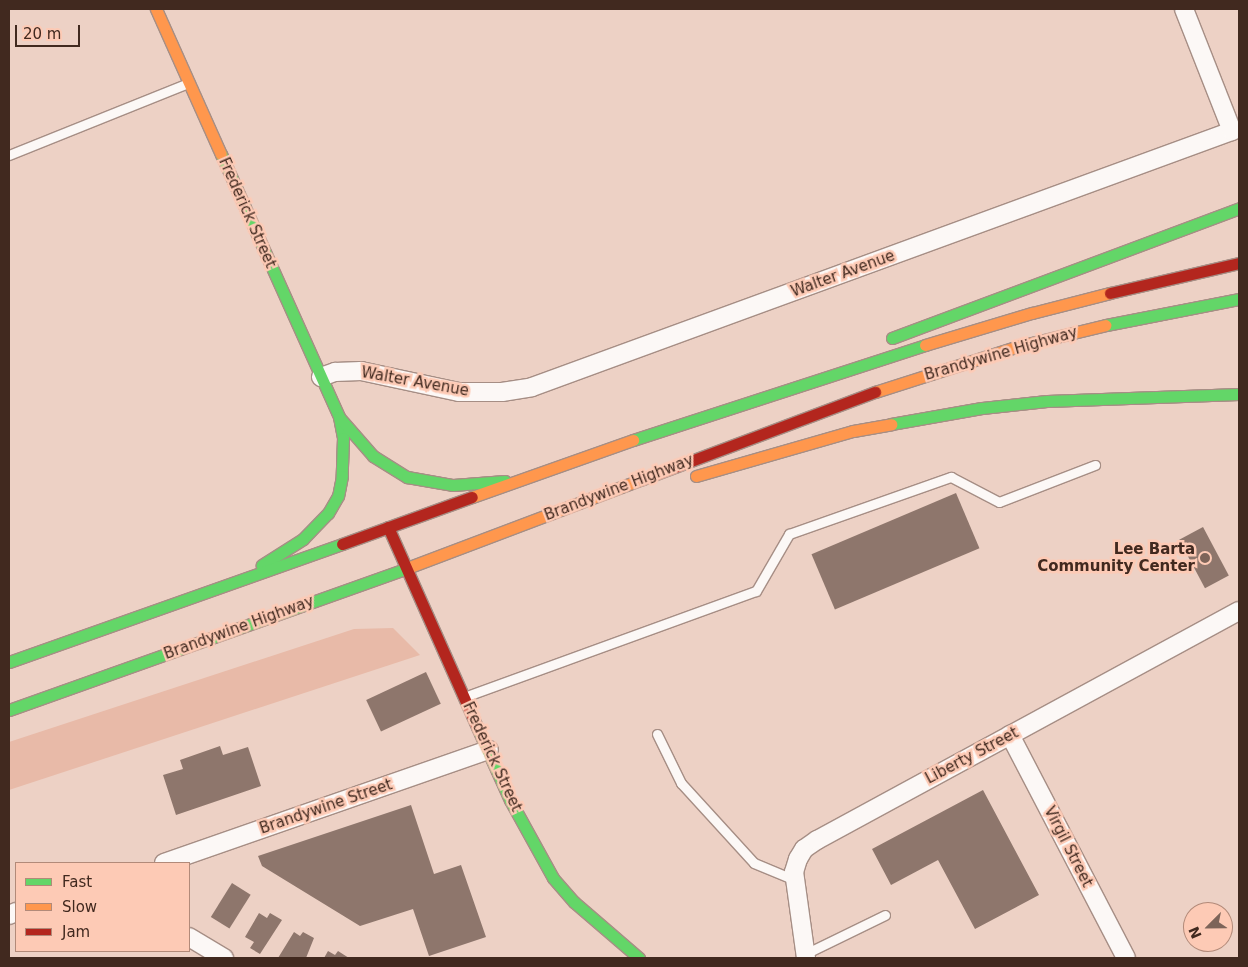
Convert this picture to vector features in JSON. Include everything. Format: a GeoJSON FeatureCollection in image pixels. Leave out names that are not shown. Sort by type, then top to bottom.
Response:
{"type":"FeatureCollection","features":[{"type":"Feature","properties":{"kind":"main road","name":"Frederick Street"},"geometry":{"type":"LineString","coordinates":[[156,9],[339,417]]}},
{"type":"Feature","properties":{"kind":"main road"},"geometry":{"type":"LineString","coordinates":[[883,342],[1239,208]]}},
{"type":"Feature","properties":{"kind":"main road","name":"Brandywine Highway"},"geometry":{"type":"LineString","coordinates":[[9,662],[644,436],[946,338],[1032,313],[1165,279],[1239,263]]}},
{"type":"Feature","properties":{"kind":"main road","name":"Brandywine Highway"},"geometry":{"type":"LineString","coordinates":[[9,710],[405,569],[819,412],[933,372],[1019,346],[1093,328],[1239,299]]}},
{"type":"Feature","properties":{"kind":"main road"},"geometry":{"type":"LineString","coordinates":[[644,436],[819,367]]}},
{"type":"Feature","properties":{"kind":"main road"},"geometry":{"type":"LineString","coordinates":[[684,479],[853,432],[982,408],[1047,401],[1239,394]]}},
{"type":"Feature","properties":{"kind":"main road"},"geometry":{"type":"LineString","coordinates":[[339,417],[373,456],[407,477],[453,485],[518,480]]}},
{"type":"Feature","properties":{"kind":"main road"},"geometry":{"type":"LineString","coordinates":[[225,586],[284,553],[316,527],[328,513],[338,496],[342,476],[343,438],[339,417]]}},
{"type":"Feature","properties":{"kind":"main road"},"geometry":{"type":"LineString","coordinates":[[514,527],[655,487]]}},
{"type":"Feature","properties":{"kind":"main road","name":"Frederick Street"},"geometry":{"type":"LineString","coordinates":[[388,527],[405,569],[489,750],[510,800],[553,878],[574,902],[639,958]]}},
{"type":"Feature","properties":{"kind":"street","name":"Walter Avenue"},"geometry":{"type":"LineString","coordinates":[[321,378],[335,372],[361,371],[459,392],[508,392],[532,387],[1232,131],[1184,9]]}},
{"type":"Feature","properties":{"kind":"street","name":"Liberty Street"},"geometry":{"type":"LineString","coordinates":[[805,956],[794,872],[798,859],[804,849],[817,840],[1239,612]]}},
{"type":"Feature","properties":{"kind":"street","name":"Virgil Street"},"geometry":{"type":"LineString","coordinates":[[1010,735],[1126,958]]}},
{"type":"Feature","properties":{"kind":"street","name":"Brandywine Street"},"geometry":{"type":"LineString","coordinates":[[167,862],[489,750]]}},
{"type":"Feature","properties":{"kind":"street"},"geometry":{"type":"LineString","coordinates":[[190,938],[224,958]]}},
{"type":"Feature","properties":{"kind":"lane"},"geometry":{"type":"LineString","coordinates":[[9,155],[189,83]]}},
{"type":"Feature","properties":{"kind":"lane"},"geometry":{"type":"LineString","coordinates":[[464,697],[756,592],[789,534],[951,477],[999,502],[1095,465]]}},
{"type":"Feature","properties":{"kind":"lane"},"geometry":{"type":"LineString","coordinates":[[657,734],[680,783],[742,850],[754,862],[795,880]]}},
{"type":"Feature","properties":{"kind":"lane"},"geometry":{"type":"LineString","coordinates":[[805,956],[885,915]]}},
{"type":"Feature","properties":{"kind":"shaded area"},"geometry":{"type":"Polygon","coordinates":[[[393,628],[420,655],[9,790],[9,742],[354,629],[393,628]]]}},
{"type":"Feature","properties":{"kind":"building"},"geometry":{"type":"Polygon","coordinates":[[[956,493],[979,548],[835,610],[811,554],[956,493]]]}},
{"type":"Feature","properties":{"kind":"building","name":"Lee Barta Community Center"},"geometry":{"type":"Polygon","coordinates":[[[1203,527],[1229,576],[1205,588],[1179,540],[1203,527]]]}},
{"type":"Feature","properties":{"kind":"building"},"geometry":{"type":"Polygon","coordinates":[[[426,672],[441,704],[381,732],[366,700],[426,672]]]}},
{"type":"Feature","properties":{"kind":"building"},"geometry":{"type":"Polygon","coordinates":[[[220,746],[223,755],[248,747],[261,786],[176,815],[163,775],[183,769],[180,760],[220,746]]]}},
{"type":"Feature","properties":{"kind":"building"},"geometry":{"type":"Polygon","coordinates":[[[983,790],[1039,895],[975,929],[938,860],[891,885],[872,849],[983,790]]]}},
{"type":"Feature","properties":{"kind":"building"},"geometry":{"type":"Polygon","coordinates":[[[411,805],[434,874],[461,865],[486,937],[429,956],[413,909],[360,926],[262,866],[258,856],[411,805]]]}},
{"type":"Feature","properties":{"kind":"building"},"geometry":{"type":"Polygon","coordinates":[[[232,883],[251,895],[229,929],[211,917],[232,883]]]}},
{"type":"Feature","properties":{"kind":"building"},"geometry":{"type":"Polygon","coordinates":[[[259,913],[267,918],[270,913],[282,920],[260,954],[250,948],[254,942],[245,937],[259,913]]]}},
{"type":"Feature","properties":{"kind":"building"},"geometry":{"type":"Polygon","coordinates":[[[294,932],[300,936],[303,932],[314,938],[306,958],[278,958],[294,932]]]}},
{"type":"Feature","properties":{"kind":"building"},"geometry":{"type":"Polygon","coordinates":[[[328,951],[335,955],[338,951],[349,958],[324,958],[328,951]]]}},
{"type":"Feature","properties":{"kind":"traffic: fast"},"geometry":{"type":"LineString","coordinates":[[221,154],[339,417],[343,438],[342,476],[338,496],[328,513],[303,539],[262,565]]}},
{"type":"Feature","properties":{"kind":"traffic: fast"},"geometry":{"type":"LineString","coordinates":[[892,338],[1239,208]]}},
{"type":"Feature","properties":{"kind":"traffic: fast"},"geometry":{"type":"LineString","coordinates":[[1106,325],[1239,299]]}},
{"type":"Feature","properties":{"kind":"traffic: fast"},"geometry":{"type":"LineString","coordinates":[[633,440],[925,345]]}},
{"type":"Feature","properties":{"kind":"traffic: fast"},"geometry":{"type":"LineString","coordinates":[[891,424],[982,408],[1047,401],[1239,394]]}},
{"type":"Feature","properties":{"kind":"traffic: fast"},"geometry":{"type":"LineString","coordinates":[[339,417],[373,456],[407,477],[453,485],[505,481]]}},
{"type":"Feature","properties":{"kind":"traffic: fast"},"geometry":{"type":"LineString","coordinates":[[9,662],[342,544]]}},
{"type":"Feature","properties":{"kind":"traffic: fast"},"geometry":{"type":"LineString","coordinates":[[9,710],[407,568]]}},
{"type":"Feature","properties":{"kind":"traffic: fast"},"geometry":{"type":"LineString","coordinates":[[477,727],[510,800],[553,878],[574,902],[639,958]]}},
{"type":"Feature","properties":{"kind":"traffic: slow"},"geometry":{"type":"LineString","coordinates":[[156,9],[221,154]]}},
{"type":"Feature","properties":{"kind":"traffic: slow"},"geometry":{"type":"LineString","coordinates":[[925,345],[1032,313],[1110,293]]}},
{"type":"Feature","properties":{"kind":"traffic: slow"},"geometry":{"type":"LineString","coordinates":[[875,392],[1019,346],[1106,325]]}},
{"type":"Feature","properties":{"kind":"traffic: slow"},"geometry":{"type":"LineString","coordinates":[[696,476],[853,431],[891,424]]}},
{"type":"Feature","properties":{"kind":"traffic: slow"},"geometry":{"type":"LineString","coordinates":[[472,497],[633,440]]}},
{"type":"Feature","properties":{"kind":"traffic: slow"},"geometry":{"type":"LineString","coordinates":[[407,568],[643,479]]}},
{"type":"Feature","properties":{"kind":"traffic: jam"},"geometry":{"type":"LineString","coordinates":[[1110,293],[1239,263]]}},
{"type":"Feature","properties":{"kind":"traffic: jam"},"geometry":{"type":"LineString","coordinates":[[643,479],[875,392]]}},
{"type":"Feature","properties":{"kind":"traffic: jam"},"geometry":{"type":"LineString","coordinates":[[342,544],[472,497]]}},
{"type":"Feature","properties":{"kind":"traffic: jam"},"geometry":{"type":"LineString","coordinates":[[388,527],[477,727]]}},
{"type":"Feature","properties":{"kind":"place","name":"Lee Barta Community Center"},"geometry":{"type":"Point","coordinates":[1205,558]}}]}
